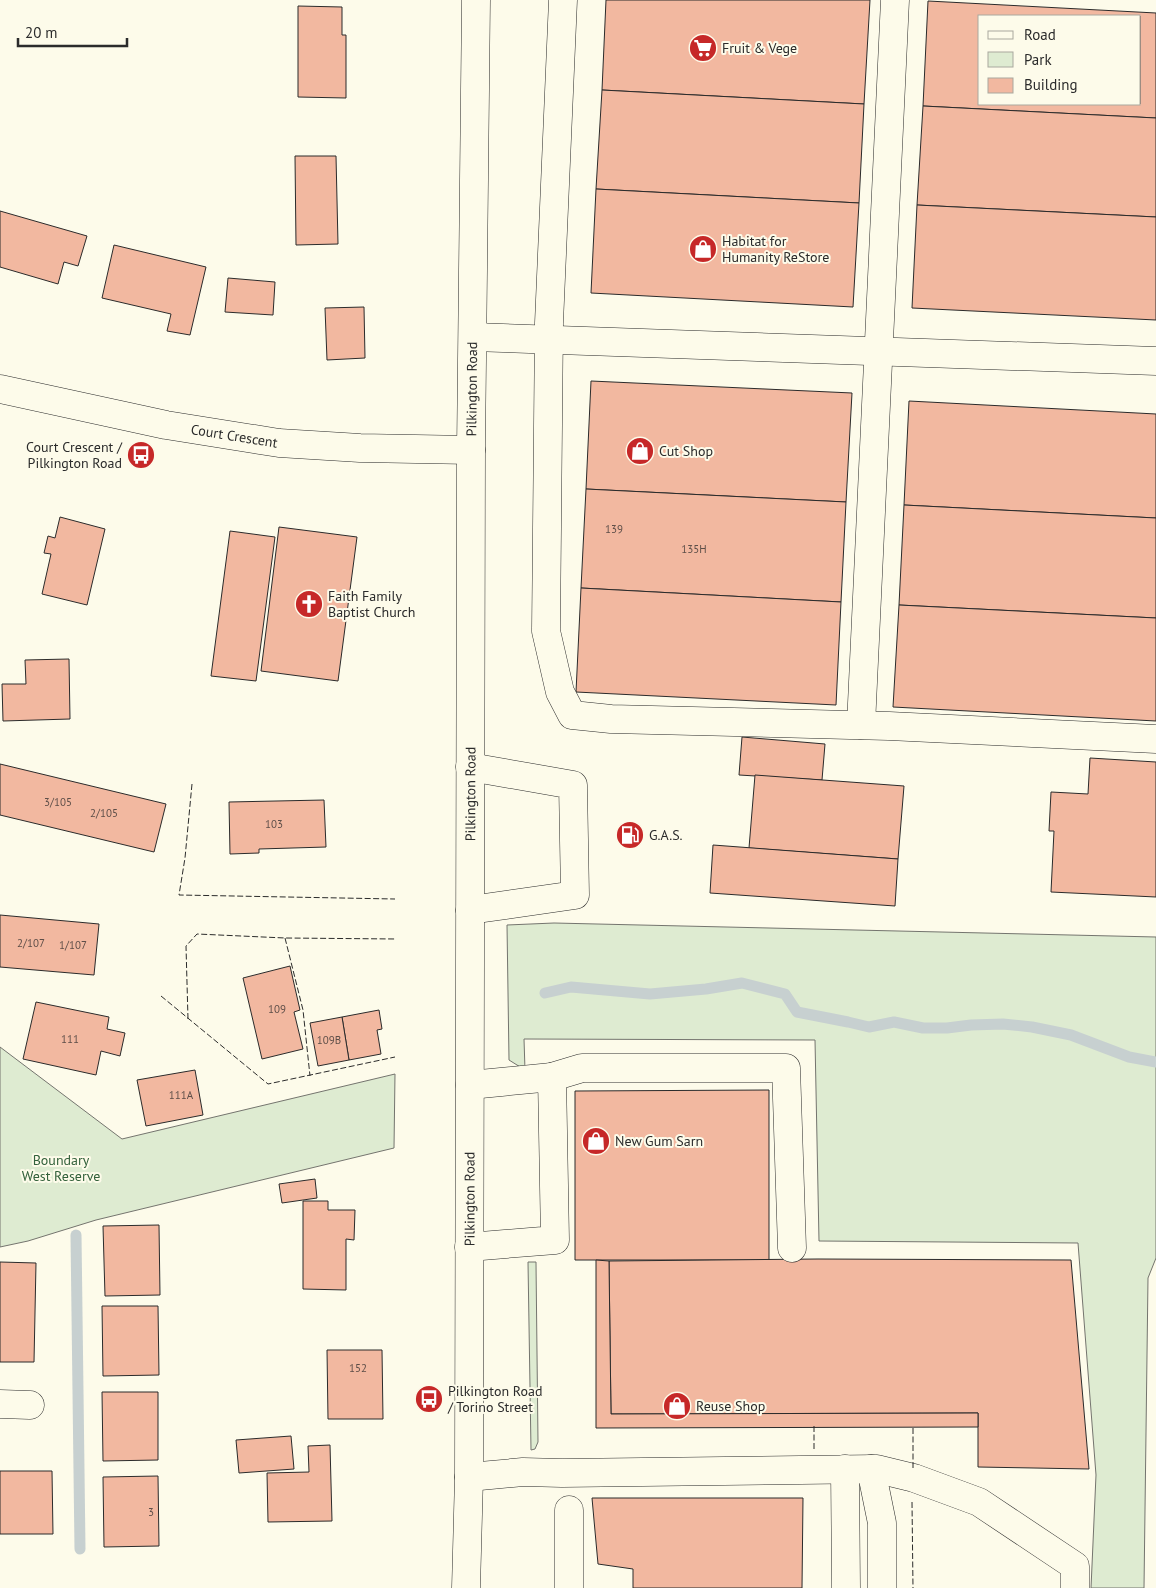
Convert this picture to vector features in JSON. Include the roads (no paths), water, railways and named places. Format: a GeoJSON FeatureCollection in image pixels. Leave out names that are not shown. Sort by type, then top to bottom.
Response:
{"type":"FeatureCollection","features":[{"type":"Feature","properties":{"kind":"main road","name":"Pilkington Road"},"geometry":{"type":"LineString","coordinates":[[466,1588],[469,1477],[470,767],[476,0]]}},
{"type":"Feature","properties":{"kind":"main road"},"geometry":{"type":"LineString","coordinates":[[563,0],[549,339],[546,631],[560,692],[572,715],[611,719],[860,725],[1156,739]]}},
{"type":"Feature","properties":{"kind":"main road"},"geometry":{"type":"LineString","coordinates":[[860,725],[895,0]]}},
{"type":"Feature","properties":{"kind":"main road"},"geometry":{"type":"LineString","coordinates":[[473,337],[1156,360]]}},
{"type":"Feature","properties":{"kind":"main road","name":"Court Crescent"},"geometry":{"type":"LineString","coordinates":[[0,389],[166,425],[279,443],[360,448],[472,450]]}},
{"type":"Feature","properties":{"kind":"main road"},"geometry":{"type":"LineString","coordinates":[[470,767],[573,785],[574,895],[470,910]]}},
{"type":"Feature","properties":{"kind":"main road"},"geometry":{"type":"LineString","coordinates":[[470,1085],[552,1077],[582,1068],[786,1068],[792,1248]]}},
{"type":"Feature","properties":{"kind":"main road"},"geometry":{"type":"LineString","coordinates":[[469,1247],[555,1240],[552,1077]]}},
{"type":"Feature","properties":{"kind":"main road"},"geometry":{"type":"LineString","coordinates":[[0,1404],[30,1405]]}},
{"type":"Feature","properties":{"kind":"main road"},"geometry":{"type":"LineString","coordinates":[[469,1477],[523,1472],[858,1469],[914,1478],[979,1502],[1075,1566],[1074,1588]]}},
{"type":"Feature","properties":{"kind":"main road"},"geometry":{"type":"LineString","coordinates":[[846,1588],[858,1469]]}},
{"type":"Feature","properties":{"kind":"main road"},"geometry":{"type":"LineString","coordinates":[[858,1469],[882,1523],[882,1588]]}},
{"type":"Feature","properties":{"kind":"main road"},"geometry":{"type":"LineString","coordinates":[[569,1510],[569,1588]]}},
{"type":"Feature","properties":{"kind":"waterway"},"geometry":{"type":"LineString","coordinates":[[545,993],[571,987],[650,994],[706,989],[742,983],[785,994],[797,1012],[869,1027],[894,1022],[923,1028],[1003,1024],[1032,1027],[1071,1035],[1129,1057],[1156,1062]]}},
{"type":"Feature","properties":{"kind":"waterway"},"geometry":{"type":"LineString","coordinates":[[76,1235],[80,1549]]}},
{"type":"Feature","properties":{"kind":"place","name":"Fruit & Vege"},"geometry":{"type":"Point","coordinates":[703,48]}},
{"type":"Feature","properties":{"kind":"place","name":"Habitat for Humanity ReStore"},"geometry":{"type":"Point","coordinates":[703,249]}},
{"type":"Feature","properties":{"kind":"place","name":"Cut Shop"},"geometry":{"type":"Point","coordinates":[640,451]}},
{"type":"Feature","properties":{"kind":"place","name":"Court Crescent / Pilkington Road"},"geometry":{"type":"Point","coordinates":[141,455]}},
{"type":"Feature","properties":{"kind":"place","name":"Faith Family Baptist Church"},"geometry":{"type":"Point","coordinates":[309,604]}},
{"type":"Feature","properties":{"kind":"place","name":"G.A.S."},"geometry":{"type":"Point","coordinates":[630,835]}},
{"type":"Feature","properties":{"kind":"place","name":"New Gum Sarn"},"geometry":{"type":"Point","coordinates":[596,1141]}},
{"type":"Feature","properties":{"kind":"place","name":"Pilkington Road / Torino Street"},"geometry":{"type":"Point","coordinates":[429,1399]}},
{"type":"Feature","properties":{"kind":"place","name":"Reuse Shop"},"geometry":{"type":"Point","coordinates":[677,1406]}},
{"type":"Feature","properties":{"kind":"park label","name":"Boundary West Reserve"},"geometry":{"type":"Point","coordinates":[61,1168]}}]}
